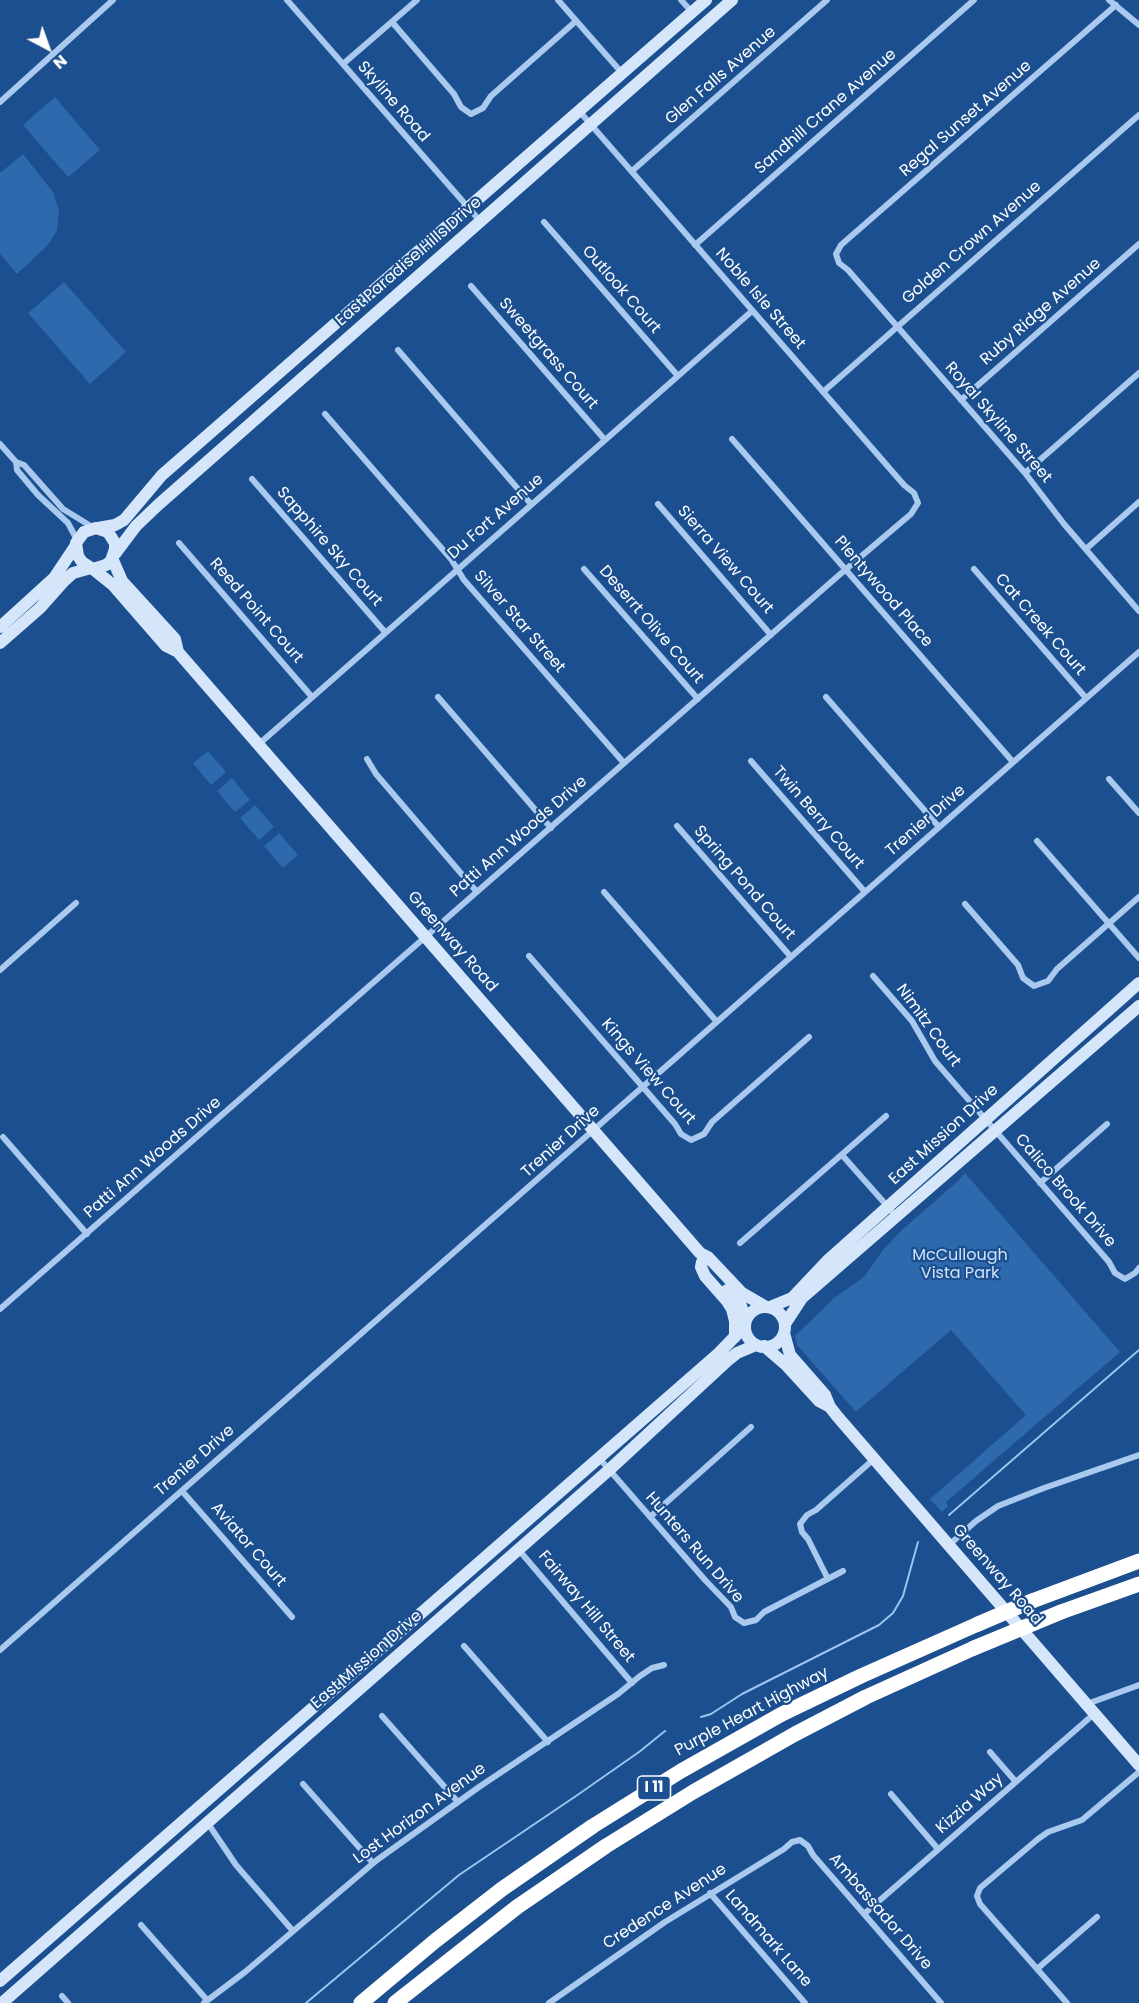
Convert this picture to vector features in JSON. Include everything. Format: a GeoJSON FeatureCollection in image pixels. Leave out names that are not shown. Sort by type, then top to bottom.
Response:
{"type":"FeatureCollection","features":[{"type":"Feature","properties":{"kind":"highway","name":"Purple Heart Highway"},"geometry":{"type":"LineString","coordinates":[[362,2003],[435,1941],[502,1889],[593,1826],[681,1771],[782,1714],[861,1676],[1032,1601],[1139,1561]]}},
{"type":"Feature","properties":{"kind":"highway","name":"I 11"},"geometry":{"type":"LineString","coordinates":[[394,2003],[516,1907],[693,1792],[795,1734],[866,1697],[974,1648],[1061,1612],[1139,1584]]}},
{"type":"Feature","properties":{"kind":"street"},"geometry":{"type":"LineString","coordinates":[[0,102],[113,0]]}},
{"type":"Feature","properties":{"kind":"street","name":"Skyline Road"},"geometry":{"type":"LineString","coordinates":[[287,0],[480,221]]}},
{"type":"Feature","properties":{"kind":"street"},"geometry":{"type":"LineString","coordinates":[[343,64],[417,0]]}},
{"type":"Feature","properties":{"kind":"street"},"geometry":{"type":"LineString","coordinates":[[558,0],[622,74]]}},
{"type":"Feature","properties":{"kind":"street"},"geometry":{"type":"LineString","coordinates":[[681,0],[692,12]]}},
{"type":"Feature","properties":{"kind":"street","name":"East Paradise Hills Drive"},"geometry":{"type":"LineString","coordinates":[[95,528],[124,520],[162,475],[706,0]]}},
{"type":"Feature","properties":{"kind":"street","name":"East Paradise Hills Drive"},"geometry":{"type":"LineString","coordinates":[[113,557],[141,520],[732,0]]}},
{"type":"Feature","properties":{"kind":"street","name":"Glen Falls Avenue"},"geometry":{"type":"LineString","coordinates":[[632,171],[827,0]]}},
{"type":"Feature","properties":{"kind":"street","name":"Sandhill Crane Avenue"},"geometry":{"type":"LineString","coordinates":[[695,245],[974,0]]}},
{"type":"Feature","properties":{"kind":"street"},"geometry":{"type":"LineString","coordinates":[[1109,0],[1139,25]]}},
{"type":"Feature","properties":{"kind":"street","name":"Regal Sunset Avenue"},"geometry":{"type":"LineString","coordinates":[[836,254],[840,245],[1116,6]]}},
{"type":"Feature","properties":{"kind":"street"},"geometry":{"type":"LineString","coordinates":[[392,22],[454,94],[460,107],[471,114],[483,108],[491,96],[576,21]]}},
{"type":"Feature","properties":{"kind":"street","name":"Noble Isle Street"},"geometry":{"type":"LineString","coordinates":[[580,112],[904,485],[914,493],[918,503]]}},
{"type":"Feature","properties":{"kind":"street","name":"Golden Crown Avenue"},"geometry":{"type":"LineString","coordinates":[[823,392],[1139,115]]}},
{"type":"Feature","properties":{"kind":"street","name":"Outlook Court"},"geometry":{"type":"LineString","coordinates":[[544,222],[678,376]]}},
{"type":"Feature","properties":{"kind":"street","name":"Ruby Ridge Avenue"},"geometry":{"type":"LineString","coordinates":[[961,400],[1139,244]]}},
{"type":"Feature","properties":{"kind":"street","name":"Royal Skyline Street"},"geometry":{"type":"LineString","coordinates":[[836,254],[839,263],[848,270],[961,400],[1139,610]]}},
{"type":"Feature","properties":{"kind":"street","name":"Sweetgrass Court"},"geometry":{"type":"LineString","coordinates":[[471,285],[605,440]]}},
{"type":"Feature","properties":{"kind":"street","name":"Du Fort Avenue"},"geometry":{"type":"LineString","coordinates":[[259,744],[753,311]]}},
{"type":"Feature","properties":{"kind":"street"},"geometry":{"type":"LineString","coordinates":[[398,350],[531,504]]}},
{"type":"Feature","properties":{"kind":"street"},"geometry":{"type":"LineString","coordinates":[[1024,473],[1139,373]]}},
{"type":"Feature","properties":{"kind":"street","name":"Silver Star Street"},"geometry":{"type":"LineString","coordinates":[[325,414],[464,580],[624,764]]}},
{"type":"Feature","properties":{"kind":"street","name":"Plentywood Place"},"geometry":{"type":"LineString","coordinates":[[732,439],[1013,762]]}},
{"type":"Feature","properties":{"kind":"street"},"geometry":{"type":"LineString","coordinates":[[0,444],[15,462],[17,470],[38,495],[68,523],[77,543],[78,556],[82,562],[92,568]]}},
{"type":"Feature","properties":{"kind":"street"},"geometry":{"type":"LineString","coordinates":[[0,643],[40,608],[64,580],[74,573],[106,565],[116,549],[108,532],[95,528],[63,509],[24,465],[15,462]]}},
{"type":"Feature","properties":{"kind":"street","name":"Sapphire Sky Court"},"geometry":{"type":"LineString","coordinates":[[252,479],[385,632]]}},
{"type":"Feature","properties":{"kind":"street"},"geometry":{"type":"LineString","coordinates":[[1086,549],[1139,502]]}},
{"type":"Feature","properties":{"kind":"street","name":"Patti Ann Woods Drive"},"geometry":{"type":"LineString","coordinates":[[0,1309],[771,634],[912,514],[918,503]]}},
{"type":"Feature","properties":{"kind":"street","name":"Sierra View Court"},"geometry":{"type":"LineString","coordinates":[[658,504],[771,634]]}},
{"type":"Feature","properties":{"kind":"street"},"geometry":{"type":"LineString","coordinates":[[0,627],[54,578],[84,532],[95,528]]}},
{"type":"Feature","properties":{"kind":"street","name":"Reed Point Court"},"geometry":{"type":"LineString","coordinates":[[179,543],[312,697]]}},
{"type":"Feature","properties":{"kind":"street","name":"Greenway Road"},"geometry":{"type":"LineString","coordinates":[[113,557],[122,581],[175,639],[178,652]]}},
{"type":"Feature","properties":{"kind":"street","name":"Greenway Road"},"geometry":{"type":"LineString","coordinates":[[92,568],[113,585],[166,646],[178,652],[259,744],[737,1299],[746,1323]]}},
{"type":"Feature","properties":{"kind":"street","name":"Cat Creek Court"},"geometry":{"type":"LineString","coordinates":[[974,568],[1086,698]]}},
{"type":"Feature","properties":{"kind":"street","name":"Deserrt Olive Court"},"geometry":{"type":"LineString","coordinates":[[584,569],[698,699]]}},
{"type":"Feature","properties":{"kind":"street","name":"Trenier Drive"},"geometry":{"type":"LineString","coordinates":[[0,1650],[1139,652]]}},
{"type":"Feature","properties":{"kind":"street"},"geometry":{"type":"LineString","coordinates":[[438,697],[550,828]]}},
{"type":"Feature","properties":{"kind":"street"},"geometry":{"type":"LineString","coordinates":[[826,697],[939,827]]}},
{"type":"Feature","properties":{"kind":"street"},"geometry":{"type":"LineString","coordinates":[[367,759],[376,774],[477,892]]}},
{"type":"Feature","properties":{"kind":"street","name":"Twin Berry Court"},"geometry":{"type":"LineString","coordinates":[[751,761],[865,892]]}},
{"type":"Feature","properties":{"kind":"street"},"geometry":{"type":"LineString","coordinates":[[1109,779],[1139,813]]}},
{"type":"Feature","properties":{"kind":"street","name":"Spring Pond Court"},"geometry":{"type":"LineString","coordinates":[[677,826],[791,957]]}},
{"type":"Feature","properties":{"kind":"street"},"geometry":{"type":"LineString","coordinates":[[1037,841],[1139,958]]}},
{"type":"Feature","properties":{"kind":"street"},"geometry":{"type":"LineString","coordinates":[[604,892],[717,1022]]}},
{"type":"Feature","properties":{"kind":"street"},"geometry":{"type":"LineString","coordinates":[[965,904],[1018,965],[1023,978],[1034,986],[1048,981],[1057,969],[1139,897]]}},
{"type":"Feature","properties":{"kind":"street"},"geometry":{"type":"LineString","coordinates":[[0,970],[76,903]]}},
{"type":"Feature","properties":{"kind":"street","name":"Kings View Court"},"geometry":{"type":"LineString","coordinates":[[529,956],[675,1124],[681,1134],[691,1140],[704,1134],[712,1122],[809,1037]]}},
{"type":"Feature","properties":{"kind":"street","name":"Nimitz Court"},"geometry":{"type":"LineString","coordinates":[[873,976],[912,1021],[935,1061],[985,1119]]}},
{"type":"Feature","properties":{"kind":"street","name":"East Mission Drive"},"geometry":{"type":"LineString","coordinates":[[784,1329],[802,1298],[985,1119],[1139,983]]}},
{"type":"Feature","properties":{"kind":"street","name":"East Mission Drive"},"geometry":{"type":"LineString","coordinates":[[768,1307],[792,1298],[827,1261],[995,1131],[1139,1006]]}},
{"type":"Feature","properties":{"kind":"street"},"geometry":{"type":"LineString","coordinates":[[740,1243],[886,1116]]}},
{"type":"Feature","properties":{"kind":"street","name":"Calico Brook Drive"},"geometry":{"type":"LineString","coordinates":[[985,1119],[1109,1262],[1115,1273],[1125,1279],[1139,1268]]}},
{"type":"Feature","properties":{"kind":"street"},"geometry":{"type":"LineString","coordinates":[[1040,1183],[1107,1124]]}},
{"type":"Feature","properties":{"kind":"street"},"geometry":{"type":"LineString","coordinates":[[3,1137],[87,1234]]}},
{"type":"Feature","properties":{"kind":"street"},"geometry":{"type":"LineString","coordinates":[[842,1155],[892,1212]]}},
{"type":"Feature","properties":{"kind":"street","name":"Greenway Road"},"geometry":{"type":"LineString","coordinates":[[701,1258],[708,1257],[742,1293],[768,1307]]}},
{"type":"Feature","properties":{"kind":"street"},"geometry":{"type":"LineString","coordinates":[[701,1258],[701,1267],[705,1275],[727,1300],[732,1310],[735,1337]]}},
{"type":"Feature","properties":{"kind":"street"},"geometry":{"type":"LineString","coordinates":[[768,1307],[779,1312],[784,1329],[777,1342],[760,1346],[749,1338],[746,1323],[754,1311],[768,1307]]}},
{"type":"Feature","properties":{"kind":"street","name":"East Mission Drive"},"geometry":{"type":"LineString","coordinates":[[0,1981],[719,1353],[746,1323]]}},
{"type":"Feature","properties":{"kind":"street","name":"Greenway Road"},"geometry":{"type":"LineString","coordinates":[[784,1329],[790,1355],[825,1395],[830,1407],[1139,1765]]}},
{"type":"Feature","properties":{"kind":"street","name":"Greenway Road"},"geometry":{"type":"LineString","coordinates":[[760,1346],[786,1365],[819,1401],[830,1407]]}},
{"type":"Feature","properties":{"kind":"street","name":"East Mission Drive"},"geometry":{"type":"LineString","coordinates":[[2,2003],[609,1470],[732,1357],[760,1346]]}},
{"type":"Feature","properties":{"kind":"street"},"geometry":{"type":"LineString","coordinates":[[650,1517],[752,1427]]}},
{"type":"Feature","properties":{"kind":"street"},"geometry":{"type":"LineString","coordinates":[[949,1545],[976,1521],[998,1506],[1139,1455]]}},
{"type":"Feature","properties":{"kind":"street","name":"Hunters Run Drive"},"geometry":{"type":"LineString","coordinates":[[599,1458],[731,1607],[735,1617],[744,1623],[756,1620],[764,1612],[843,1571]]}},
{"type":"Feature","properties":{"kind":"street"},"geometry":{"type":"LineString","coordinates":[[828,1579],[808,1539],[802,1532],[800,1524],[807,1515],[816,1510],[874,1459]]}},
{"type":"Feature","properties":{"kind":"street","name":"Aviator Court"},"geometry":{"type":"LineString","coordinates":[[182,1491],[292,1617]]}},
{"type":"Feature","properties":{"kind":"street","name":"Fairway Hill Street"},"geometry":{"type":"LineString","coordinates":[[518,1549],[632,1683]]}},
{"type":"Feature","properties":{"kind":"street"},"geometry":{"type":"LineString","coordinates":[[464,1646],[548,1742]]}},
{"type":"Feature","properties":{"kind":"street","name":"Lost Horizon Avenue"},"geometry":{"type":"LineString","coordinates":[[206,2002],[373,1863],[652,1668],[664,1665]]}},
{"type":"Feature","properties":{"kind":"street"},"geometry":{"type":"LineString","coordinates":[[1091,1709],[1139,1685]]}},
{"type":"Feature","properties":{"kind":"street","name":"Kizzia Way"},"geometry":{"type":"LineString","coordinates":[[864,1914],[1016,1782],[1091,1709]]}},
{"type":"Feature","properties":{"kind":"street"},"geometry":{"type":"LineString","coordinates":[[382,1716],[458,1802]]}},
{"type":"Feature","properties":{"kind":"street"},"geometry":{"type":"LineString","coordinates":[[278,1737],[266,1756],[210,1804],[204,1814],[236,1865],[293,1931]]}},
{"type":"Feature","properties":{"kind":"street"},"geometry":{"type":"LineString","coordinates":[[990,1752],[1016,1782]]}},
{"type":"Feature","properties":{"kind":"street"},"geometry":{"type":"LineString","coordinates":[[1067,2003],[980,1904],[977,1896],[980,1888],[1038,1839],[1048,1832],[1082,1820],[1139,1772]]}},
{"type":"Feature","properties":{"kind":"street"},"geometry":{"type":"LineString","coordinates":[[303,1784],[373,1863]]}},
{"type":"Feature","properties":{"kind":"street"},"geometry":{"type":"LineString","coordinates":[[891,1794],[938,1849]]}},
{"type":"Feature","properties":{"kind":"street","name":"Credence Avenue"},"geometry":{"type":"LineString","coordinates":[[549,2003],[635,1941],[792,1842],[800,1840]]}},
{"type":"Feature","properties":{"kind":"street","name":"Ambassador Drive"},"geometry":{"type":"LineString","coordinates":[[800,1840],[808,1846],[813,1855],[941,2003]]}},
{"type":"Feature","properties":{"kind":"street","name":"Landmark Lane"},"geometry":{"type":"LineString","coordinates":[[710,1893],[805,2003]]}},
{"type":"Feature","properties":{"kind":"street"},"geometry":{"type":"LineString","coordinates":[[1037,1969],[1097,1917]]}},
{"type":"Feature","properties":{"kind":"street"},"geometry":{"type":"LineString","coordinates":[[141,1925],[206,2002]]}},
{"type":"Feature","properties":{"kind":"street"},"geometry":{"type":"LineString","coordinates":[[62,1996],[68,2003]]}},
{"type":"Feature","properties":{"kind":"green space"},"geometry":{"type":"Polygon","coordinates":[[[55,97],[100,150],[68,177],[23,125],[55,97]]]}},
{"type":"Feature","properties":{"kind":"green space"},"geometry":{"type":"Polygon","coordinates":[[[23,154],[53,192],[59,211],[57,231],[47,246],[17,274],[0,254],[0,173],[23,154]]]}},
{"type":"Feature","properties":{"kind":"green space"},"geometry":{"type":"Polygon","coordinates":[[[64,282],[126,352],[90,384],[28,313],[64,282]]]}},
{"type":"Feature","properties":{"kind":"green space"},"geometry":{"type":"Polygon","coordinates":[[[208,751],[226,772],[211,785],[193,763],[208,751]]]}},
{"type":"Feature","properties":{"kind":"green space"},"geometry":{"type":"Polygon","coordinates":[[[232,778],[250,800],[235,812],[217,791],[232,778]]]}},
{"type":"Feature","properties":{"kind":"green space"},"geometry":{"type":"Polygon","coordinates":[[[255,805],[274,827],[259,840],[240,818],[255,805]]]}},
{"type":"Feature","properties":{"kind":"green space"},"geometry":{"type":"Polygon","coordinates":[[[279,833],[298,855],[283,868],[264,846],[279,833]]]}},
{"type":"Feature","properties":{"kind":"green space","name":"McCullough Vista Park"},"geometry":{"type":"Polygon","coordinates":[[[965,1173],[1120,1352],[946,1502],[948,1506],[942,1512],[930,1499],[1026,1415],[951,1330],[856,1412],[797,1345],[795,1336],[834,1298],[864,1277],[883,1250],[903,1229],[965,1173]]]}},
{"type":"Feature","properties":{"kind":"waterway"},"geometry":{"type":"LineString","coordinates":[[949,1515],[1139,1350]]}},
{"type":"Feature","properties":{"kind":"waterway"},"geometry":{"type":"LineString","coordinates":[[701,1717],[711,1714],[742,1694],[879,1625],[893,1613],[903,1596],[918,1542]]}},
{"type":"Feature","properties":{"kind":"waterway"},"geometry":{"type":"LineString","coordinates":[[306,2003],[459,1875],[639,1752],[665,1731]]}}]}
